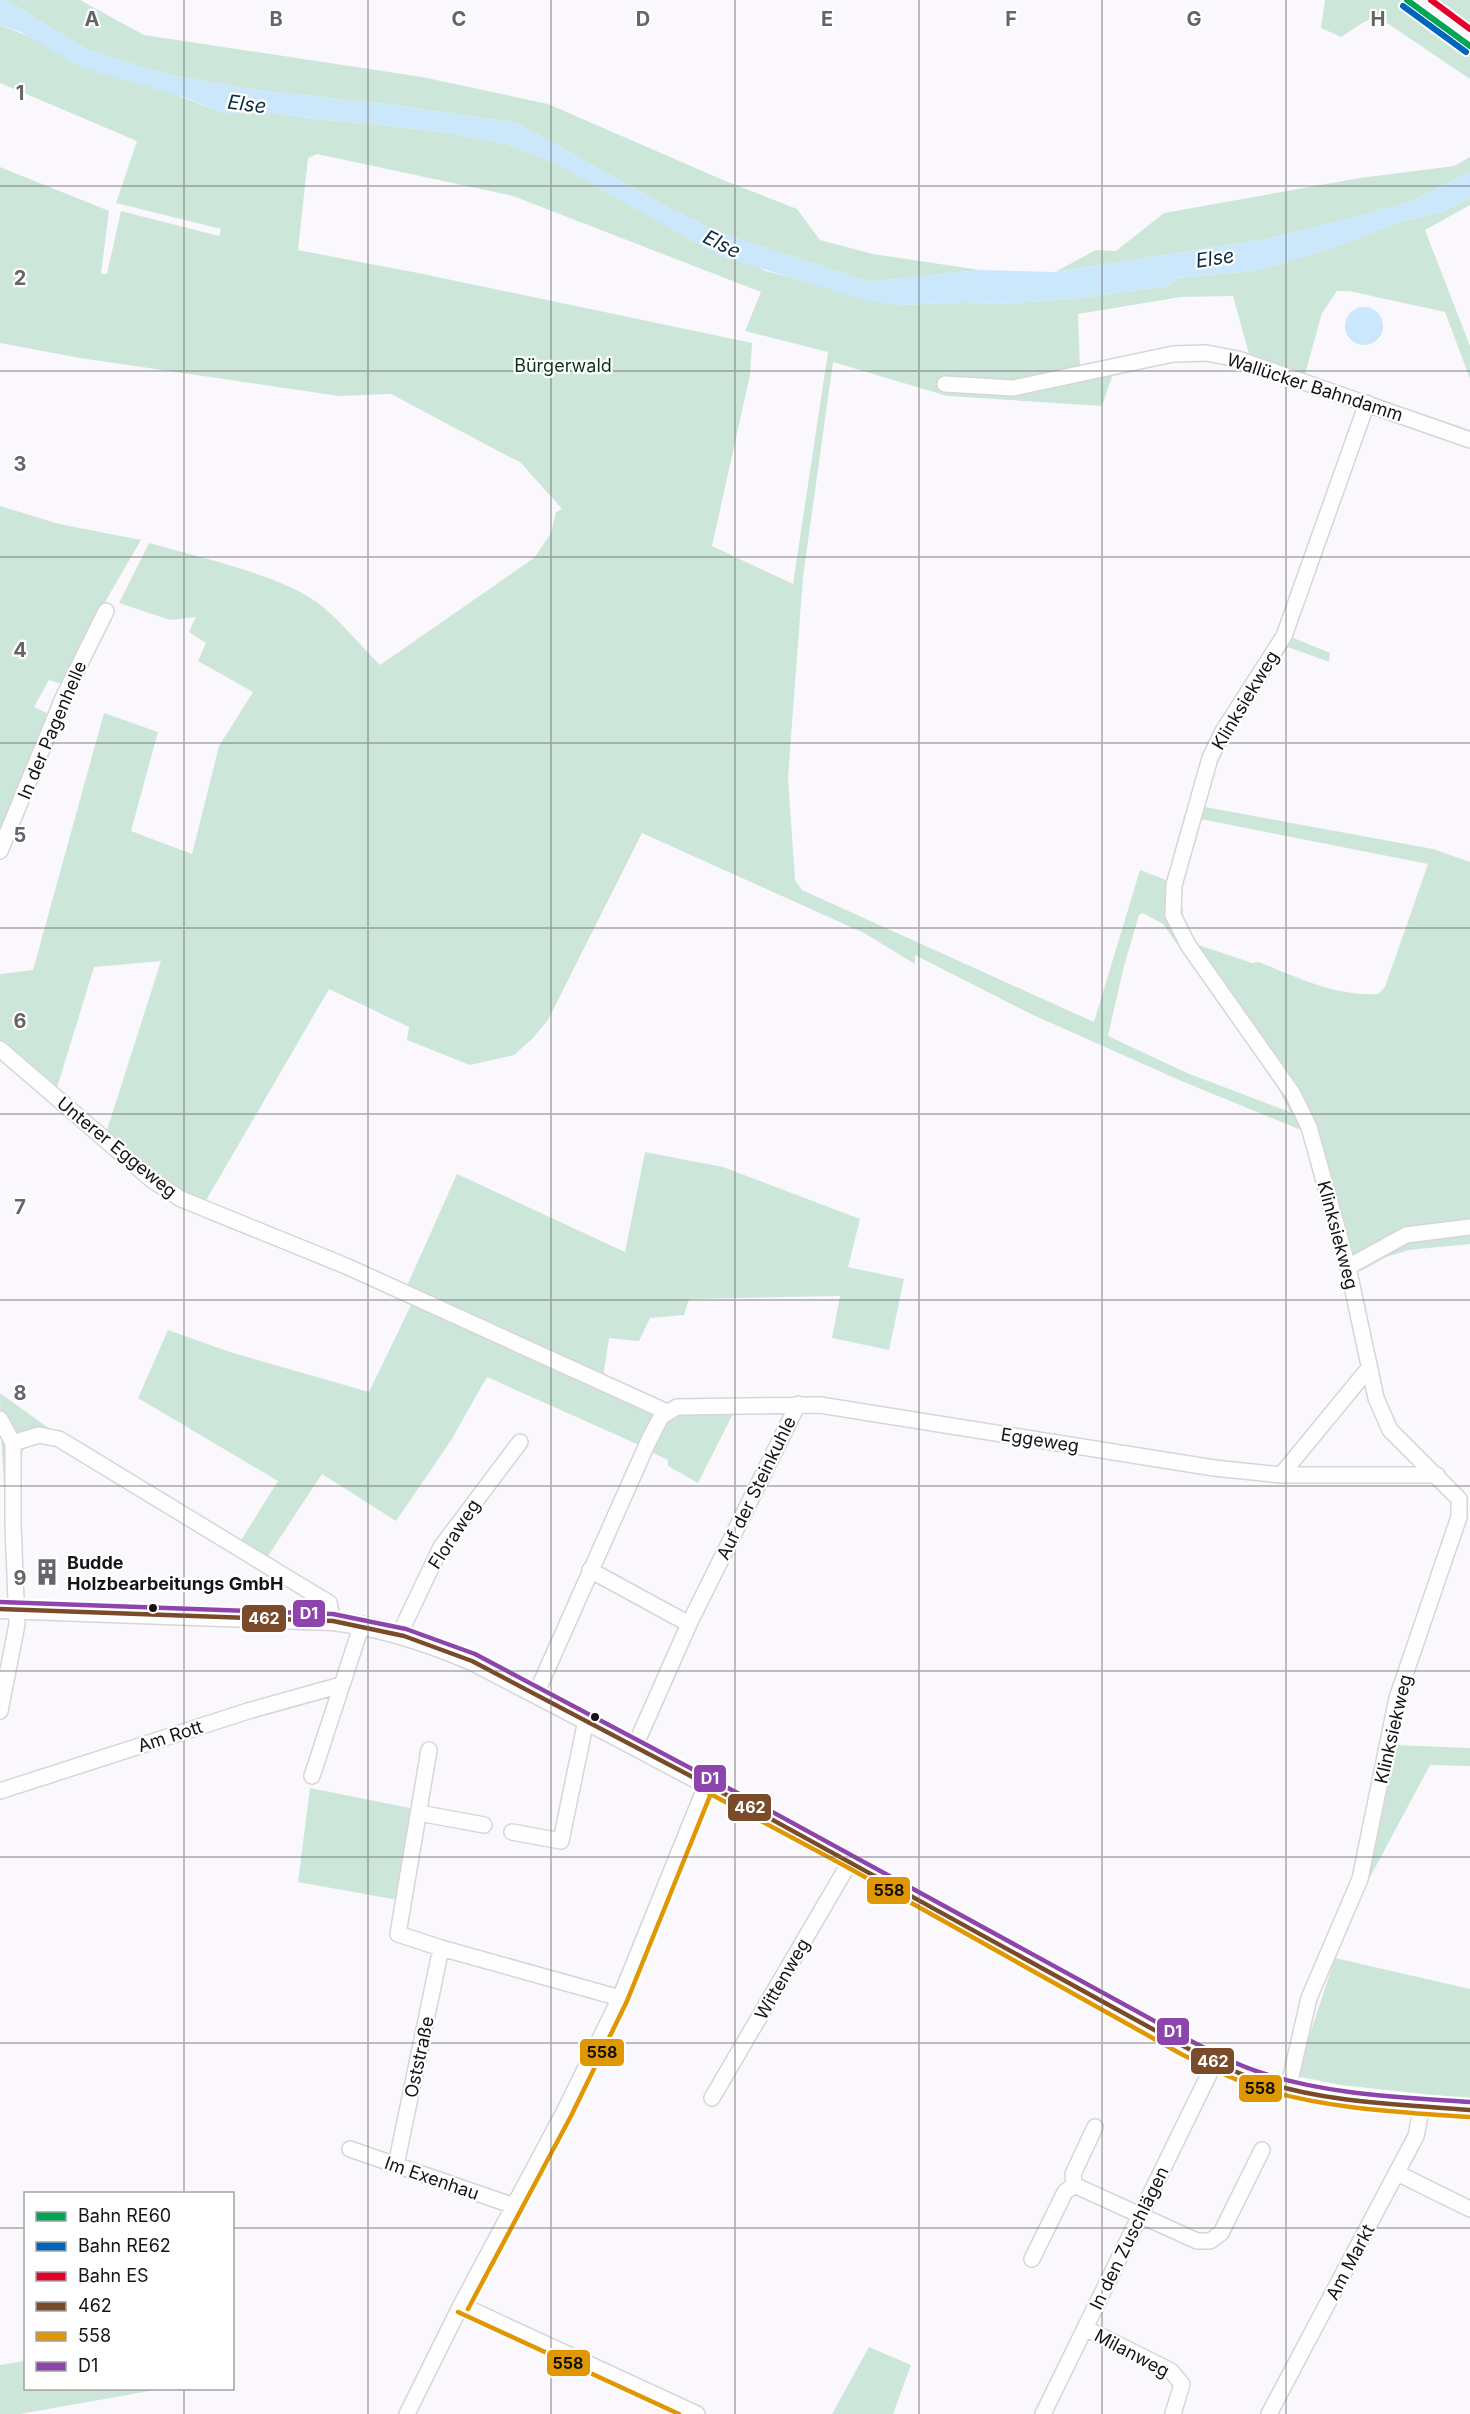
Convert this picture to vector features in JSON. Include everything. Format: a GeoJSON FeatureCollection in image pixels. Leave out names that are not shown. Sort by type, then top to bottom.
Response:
{"type":"FeatureCollection","features":[{"type":"Feature","properties":{"kind":"main road"},"geometry":{"type":"LineString","coordinates":[[8,1609],[333,1621],[362,1624],[400,1633],[472,1661],[707,1783],[851,1860],[1215,2062],[1250,2078],[1288,2089],[1470,2110]]}},
{"type":"Feature","properties":{"kind":"street","name":"Wallücker Bahndamm"},"geometry":{"type":"LineString","coordinates":[[945,384],[1013,388],[1173,354],[1206,353],[1238,359],[1470,440]]}},
{"type":"Feature","properties":{"kind":"street","name":"Klinksiekweg"},"geometry":{"type":"LineString","coordinates":[[1288,2089],[1309,1998],[1360,1879],[1397,1698],[1459,1517],[1459,1499],[1390,1430],[1376,1398],[1348,1267],[1305,1118],[1293,1094],[1188,945],[1173,915],[1174,885],[1210,758],[1223,730],[1284,636],[1367,404]]}},
{"type":"Feature","properties":{"kind":"street","name":"In der Pagenhelle"},"geometry":{"type":"LineString","coordinates":[[0,850],[63,698],[106,611]]}},
{"type":"Feature","properties":{"kind":"street","name":"Unterer Eggeweg"},"geometry":{"type":"LineString","coordinates":[[0,1049],[152,1180],[180,1199],[345,1266],[667,1412]]}},
{"type":"Feature","properties":{"kind":"street"},"geometry":{"type":"LineString","coordinates":[[1348,1267],[1406,1235],[1470,1227]]}},
{"type":"Feature","properties":{"kind":"street"},"geometry":{"type":"LineString","coordinates":[[1281,1475],[1369,1368]]}},
{"type":"Feature","properties":{"kind":"street","name":"Auf der Steinkuhle"},"geometry":{"type":"LineString","coordinates":[[635,1746],[689,1624],[798,1404],[681,1407],[667,1412]]}},
{"type":"Feature","properties":{"kind":"street","name":"Eggeweg"},"geometry":{"type":"LineString","coordinates":[[798,1404],[820,1405],[1214,1468],[1281,1475],[1437,1475]]}},
{"type":"Feature","properties":{"kind":"street"},"geometry":{"type":"LineString","coordinates":[[536,1694],[649,1440],[659,1420],[667,1412]]}},
{"type":"Feature","properties":{"kind":"street"},"geometry":{"type":"LineString","coordinates":[[0,1419],[13,1443],[8,1609],[17,1624],[0,1711]]}},
{"type":"Feature","properties":{"kind":"street"},"geometry":{"type":"LineString","coordinates":[[13,1443],[39,1435],[60,1439],[329,1603],[333,1621]]}},
{"type":"Feature","properties":{"kind":"street","name":"Floraweg"},"geometry":{"type":"LineString","coordinates":[[400,1633],[441,1547],[520,1442]]}},
{"type":"Feature","properties":{"kind":"street"},"geometry":{"type":"LineString","coordinates":[[590,1570],[689,1624]]}},
{"type":"Feature","properties":{"kind":"street"},"geometry":{"type":"LineString","coordinates":[[312,1776],[362,1624]]}},
{"type":"Feature","properties":{"kind":"street","name":"Am Rott"},"geometry":{"type":"LineString","coordinates":[[0,1791],[248,1711],[341,1684]]}},
{"type":"Feature","properties":{"kind":"street"},"geometry":{"type":"LineString","coordinates":[[512,1832],[561,1841],[586,1720]]}},
{"type":"Feature","properties":{"kind":"street"},"geometry":{"type":"LineString","coordinates":[[429,1750],[398,1934],[620,1998]]}},
{"type":"Feature","properties":{"kind":"street"},"geometry":{"type":"LineString","coordinates":[[407,2414],[461,2305],[564,2112],[620,1998],[707,1783]]}},
{"type":"Feature","properties":{"kind":"street"},"geometry":{"type":"LineString","coordinates":[[419,1813],[484,1825]]}},
{"type":"Feature","properties":{"kind":"street","name":"Wittenweg"},"geometry":{"type":"LineString","coordinates":[[712,2098],[851,1860]]}},
{"type":"Feature","properties":{"kind":"street","name":"Oststraße"},"geometry":{"type":"LineString","coordinates":[[396,2165],[448,1950]]}},
{"type":"Feature","properties":{"kind":"street","name":"In den Zuschlägen"},"geometry":{"type":"LineString","coordinates":[[1043,2414],[1215,2062]]}},
{"type":"Feature","properties":{"kind":"street","name":"Am Markt"},"geometry":{"type":"LineString","coordinates":[[1269,2414],[1398,2173],[1416,2136],[1422,2106]]}},
{"type":"Feature","properties":{"kind":"street"},"geometry":{"type":"LineString","coordinates":[[1074,2185],[1073,2174],[1095,2127]]}},
{"type":"Feature","properties":{"kind":"street","name":"Im Exenhau"},"geometry":{"type":"LineString","coordinates":[[350,2149],[514,2206]]}},
{"type":"Feature","properties":{"kind":"street"},"geometry":{"type":"LineString","coordinates":[[1074,2185],[1197,2241],[1210,2241],[1221,2233],[1262,2150]]}},
{"type":"Feature","properties":{"kind":"street"},"geometry":{"type":"LineString","coordinates":[[1398,2173],[1470,2209]]}},
{"type":"Feature","properties":{"kind":"street"},"geometry":{"type":"LineString","coordinates":[[1032,2259],[1065,2192],[1074,2185]]}},
{"type":"Feature","properties":{"kind":"street"},"geometry":{"type":"LineString","coordinates":[[461,2305],[697,2414]]}},
{"type":"Feature","properties":{"kind":"street","name":"Milanweg"},"geometry":{"type":"LineString","coordinates":[[1085,2328],[1171,2371],[1182,2384],[1173,2414]]}},
{"type":"Feature","properties":{"kind":"green space"},"geometry":{"type":"Polygon","coordinates":[[[6,0],[80,0],[144,35],[422,77],[548,104],[723,180],[797,209],[820,240],[873,254],[980,270],[870,282],[723,234],[669,208],[517,123],[393,105],[256,90],[168,75],[86,49],[6,0]]]}},
{"type":"Feature","properties":{"kind":"green space"},"geometry":{"type":"Polygon","coordinates":[[[1325,0],[1400,0],[1470,51],[1470,79],[1378,17],[1364,22],[1341,37],[1321,28],[1325,0]]]}},
{"type":"Feature","properties":{"kind":"green space"},"geometry":{"type":"Polygon","coordinates":[[[1431,0],[1470,0],[1470,28],[1431,0]]]}},
{"type":"Feature","properties":{"kind":"green space","name":"Bürgerwald"},"geometry":{"type":"Polygon","coordinates":[[[0,25],[223,113],[273,113],[374,124],[449,133],[507,144],[557,164],[627,203],[766,271],[901,305],[964,302],[998,304],[1072,299],[1168,286],[1178,278],[1259,270],[1335,247],[1403,221],[1442,212],[1470,197],[1470,205],[1425,230],[1470,346],[1470,379],[1445,312],[1349,291],[1337,291],[1322,313],[1305,374],[1249,354],[1233,296],[1181,297],[1078,314],[1080,370],[1115,368],[1102,406],[947,396],[833,362],[803,577],[788,777],[795,880],[802,890],[1094,1022],[1140,870],[1171,882],[1170,903],[1183,907],[1182,924],[1190,942],[1252,963],[1259,962],[1302,980],[1332,989],[1378,994],[1385,987],[1428,864],[1190,817],[1208,757],[1283,634],[1366,394],[1470,430],[1470,447],[1381,413],[1373,414],[1365,419],[1291,637],[1330,653],[1329,662],[1288,647],[1232,735],[1216,766],[1205,807],[1433,849],[1470,862],[1470,1244],[1409,1250],[1386,1257],[1361,1271],[1345,1239],[1318,1137],[1179,1080],[1031,1014],[915,955],[915,964],[864,933],[642,833],[548,1020],[514,1055],[470,1065],[407,1040],[409,1027],[329,989],[204,1204],[406,1288],[457,1174],[625,1252],[645,1152],[723,1167],[860,1219],[848,1267],[904,1279],[889,1350],[832,1338],[840,1296],[689,1299],[684,1315],[650,1318],[639,1341],[609,1338],[603,1378],[666,1404],[639,1445],[487,1377],[450,1442],[396,1521],[322,1474],[266,1559],[240,1542],[278,1481],[138,1398],[168,1330],[230,1352],[369,1392],[412,1303],[345,1271],[196,1211],[0,1056],[0,974],[33,970],[104,713],[158,732],[131,831],[192,854],[219,746],[253,692],[198,661],[206,643],[189,632],[196,617],[170,620],[119,603],[149,543],[237,567],[282,583],[302,593],[334,617],[380,665],[534,558],[551,533],[556,512],[562,509],[521,463],[391,394],[339,396],[80,358],[0,343],[0,167],[109,211],[101,274],[107,274],[121,211],[219,236],[221,229],[116,203],[137,141],[0,83],[0,25]],[[317,154],[308,158],[298,250],[752,343],[750,375],[712,546],[793,584],[828,352],[745,331],[761,292],[513,196],[317,154]],[[1143,913],[1139,915],[1124,966],[1108,1036],[1187,1073],[1290,1112],[1278,1088],[1163,924],[1143,913]],[[161,961],[94,967],[56,1091],[106,1133],[161,961]]]}},
{"type":"Feature","properties":{"kind":"green space"},"geometry":{"type":"Polygon","coordinates":[[[1470,157],[1470,172],[1411,202],[1268,239],[1055,272],[1096,250],[1116,251],[1164,213],[1360,178],[1454,166],[1470,157]]]}},
{"type":"Feature","properties":{"kind":"green space"},"geometry":{"type":"Polygon","coordinates":[[[0,506],[59,524],[141,540],[101,609],[65,685],[49,680],[34,707],[51,715],[0,842],[0,506]]]}},
{"type":"Feature","properties":{"kind":"green space"},"geometry":{"type":"Polygon","coordinates":[[[0,1393],[58,1435],[48,1442],[24,1449],[19,1457],[6,1532],[1,1428],[0,1393]]]}},
{"type":"Feature","properties":{"kind":"green space"},"geometry":{"type":"Polygon","coordinates":[[[736,1408],[698,1483],[668,1466],[668,1460],[651,1452],[668,1415],[736,1408]]]}},
{"type":"Feature","properties":{"kind":"green space"},"geometry":{"type":"Polygon","coordinates":[[[1394,1745],[1470,1748],[1470,1766],[1430,1765],[1368,1881],[1393,1762],[1394,1745]]]}},
{"type":"Feature","properties":{"kind":"green space"},"geometry":{"type":"Polygon","coordinates":[[[310,1788],[415,1809],[398,1900],[298,1882],[310,1788]]]}},
{"type":"Feature","properties":{"kind":"green space"},"geometry":{"type":"Polygon","coordinates":[[[1335,1958],[1470,1989],[1470,2099],[1341,2085],[1296,2076],[1335,1958]]]}},
{"type":"Feature","properties":{"kind":"green space"},"geometry":{"type":"Polygon","coordinates":[[[869,2347],[911,2365],[893,2414],[832,2414],[869,2347]]]}},
{"type":"Feature","properties":{"kind":"green space"},"geometry":{"type":"Polygon","coordinates":[[[24,2361],[24,2390],[155,2390],[20,2414],[0,2414],[0,2365],[24,2361]]]}},
{"type":"Feature","properties":{"kind":"water","name":"Else"},"geometry":{"type":"Polygon","coordinates":[[[0,0],[6,0],[86,49],[168,75],[256,90],[393,105],[517,123],[669,208],[723,234],[870,282],[980,270],[1055,272],[1268,239],[1411,202],[1470,172],[1470,197],[1442,212],[1403,221],[1335,247],[1259,270],[1178,278],[1168,286],[1072,299],[998,304],[964,302],[901,305],[867,301],[715,254],[557,164],[507,144],[449,133],[374,124],[273,113],[223,113],[184,97],[82,68],[21,32],[0,25],[0,0]]]}},
{"type":"Feature","properties":{"kind":"water"},"geometry":{"type":"Polygon","coordinates":[[[1364,307],[1377,313],[1383,326],[1377,339],[1364,345],[1351,339],[1345,326],[1351,313],[1364,307]]]}},
{"type":"Feature","properties":{"kind":"rail line","name":"RE60"},"geometry":{"type":"LineString","coordinates":[[1407,0],[1470,46]]}},
{"type":"Feature","properties":{"kind":"rail line","name":"ES"},"geometry":{"type":"LineString","coordinates":[[1431,0],[1470,29]]}},
{"type":"Feature","properties":{"kind":"rail line","name":"RE62"},"geometry":{"type":"LineString","coordinates":[[1403,6],[1466,52]]}},
{"type":"Feature","properties":{"kind":"transit line","name":"D1"},"geometry":{"type":"LineString","coordinates":[[0,1602],[333,1614],[406,1629],[475,1654],[745,1797],[1235,2063],[1287,2080],[1339,2091],[1470,2102]]}},
{"type":"Feature","properties":{"kind":"transit line","name":"462"},"geometry":{"type":"LineString","coordinates":[[0,1609],[333,1621],[404,1636],[472,1661],[742,1803],[1231,2070],[1284,2088],[1310,2094],[1390,2104],[1470,2110]]}},
{"type":"Feature","properties":{"kind":"transit line","name":"558"},"geometry":{"type":"LineString","coordinates":[[468,2309],[571,2116],[627,2001],[714,1786]]}},
{"type":"Feature","properties":{"kind":"transit line","name":"558"},"geometry":{"type":"LineString","coordinates":[[703,1790],[847,1867],[1183,2055],[1230,2077],[1259,2088],[1311,2101],[1390,2111],[1469,2117]]}},
{"type":"Feature","properties":{"kind":"transit line","name":"558"},"geometry":{"type":"LineString","coordinates":[[458,2312],[679,2414]]}},
{"type":"Feature","properties":{"kind":"place","name":"Budde Holzbearbeitungs GmbH"},"geometry":{"type":"Point","coordinates":[47,1572]}}]}
